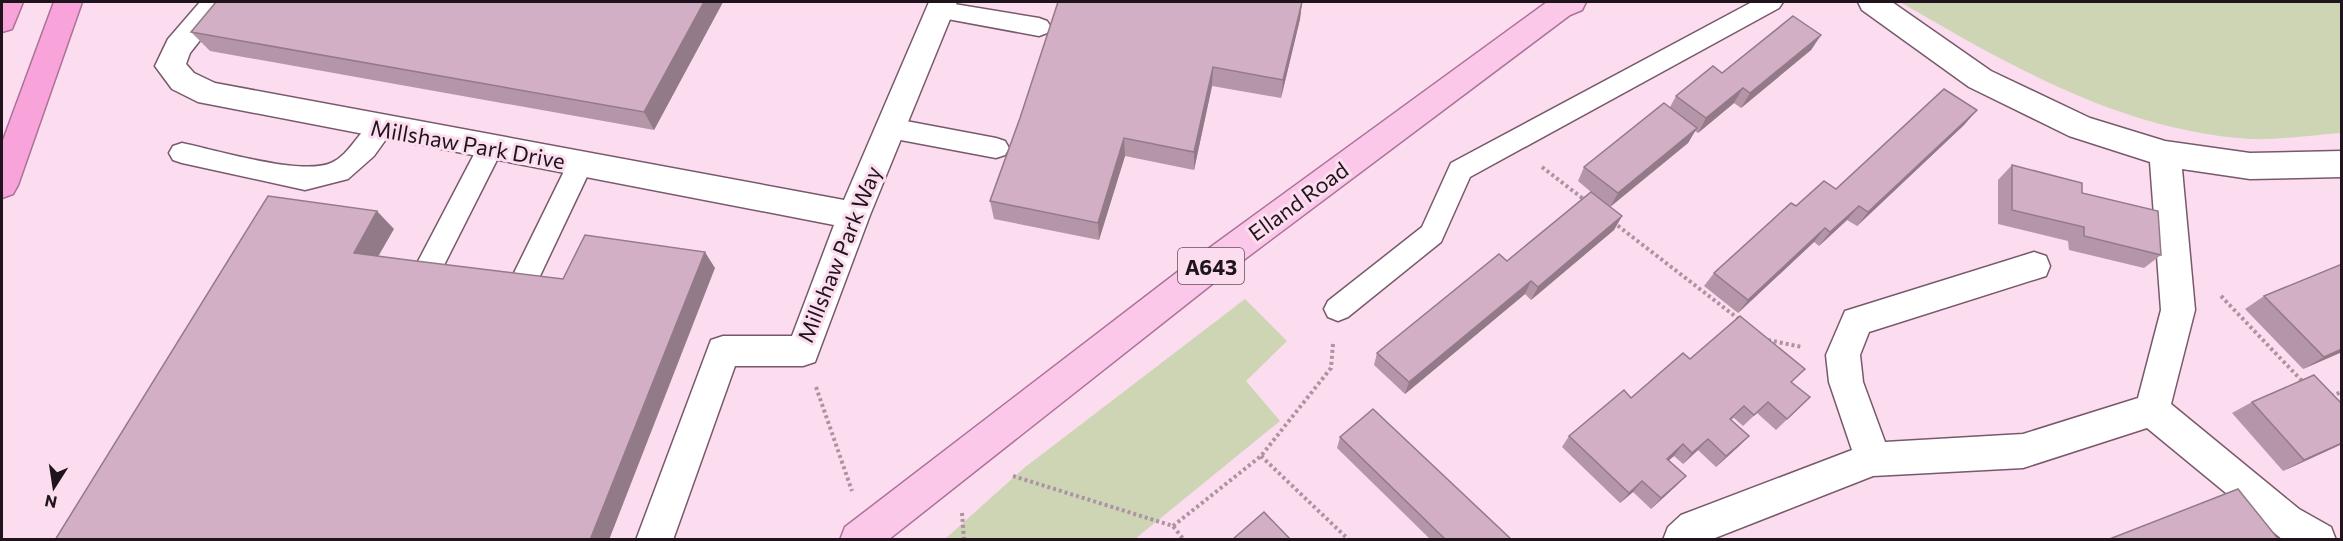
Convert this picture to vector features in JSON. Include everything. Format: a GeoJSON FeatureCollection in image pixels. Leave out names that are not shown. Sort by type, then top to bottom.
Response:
{"type":"FeatureCollection","features":[{"type":"Feature","properties":{"kind":"highway"},"geometry":{"type":"LineString","coordinates":[[2,21],[9,2]]}},
{"type":"Feature","properties":{"kind":"highway"},"geometry":{"type":"LineString","coordinates":[[2,185],[68,2]]}},
{"type":"Feature","properties":{"kind":"main road","name":"Elland Road"},"geometry":{"type":"LineString","coordinates":[[862,535],[1209,267],[1562,3]]}},
{"type":"Feature","properties":{"kind":"street","name":"Millshaw Park Drive"},"geometry":{"type":"LineString","coordinates":[[216,2],[178,47],[170,66],[183,81],[209,94],[854,215]]}},
{"type":"Feature","properties":{"kind":"street"},"geometry":{"type":"LineString","coordinates":[[1872,2],[1980,79],[2080,127],[2164,154],[2250,166],[2342,164]]}},
{"type":"Feature","properties":{"kind":"street","name":"Millshaw Park Way"},"geometry":{"type":"LineString","coordinates":[[654,540],[723,351],[803,351],[854,215],[941,6]]}},
{"type":"Feature","properties":{"kind":"street"},"geometry":{"type":"LineString","coordinates":[[2152,410],[2178,310],[2164,154]]}},
{"type":"Feature","properties":{"kind":"street"},"geometry":{"type":"LineString","coordinates":[[1873,459],[1846,382],[1843,355],[1857,321],[2034,266]]}},
{"type":"Feature","properties":{"kind":"street"},"geometry":{"type":"LineString","coordinates":[[1681,540],[1694,528],[1873,459],[2023,451],[2152,410]]}},
{"type":"Feature","properties":{"kind":"street"},"geometry":{"type":"LineString","coordinates":[[2152,410],[2286,521],[2318,540]]}},
{"type":"Feature","properties":{"kind":"lane"},"geometry":{"type":"LineString","coordinates":[[1338,309],[1432,234],[1460,170],[1771,2]]}},
{"type":"Feature","properties":{"kind":"lane"},"geometry":{"type":"LineString","coordinates":[[941,6],[1039,27]]}},
{"type":"Feature","properties":{"kind":"lane"},"geometry":{"type":"LineString","coordinates":[[182,153],[305,179],[339,172],[365,149],[381,128]]}},
{"type":"Feature","properties":{"kind":"lane"},"geometry":{"type":"LineString","coordinates":[[890,128],[996,148]]}},
{"type":"Feature","properties":{"kind":"lane"},"geometry":{"type":"LineString","coordinates":[[424,277],[490,148]]}},
{"type":"Feature","properties":{"kind":"lane"},"geometry":{"type":"LineString","coordinates":[[520,289],[580,164]]}},
{"type":"Feature","properties":{"kind":"path"},"geometry":{"type":"LineString","coordinates":[[1510,143],[1595,208]]}},
{"type":"Feature","properties":{"kind":"path"},"geometry":{"type":"LineString","coordinates":[[1605,216],[1746,325]]}},
{"type":"Feature","properties":{"kind":"path"},"geometry":{"type":"LineString","coordinates":[[2173,246],[2304,383]]}},
{"type":"Feature","properties":{"kind":"path"},"geometry":{"type":"LineString","coordinates":[[1173,526],[1261,456],[1331,368],[1338,309]]}},
{"type":"Feature","properties":{"kind":"path"},"geometry":{"type":"LineString","coordinates":[[1765,340],[1843,355]]}},
{"type":"Feature","properties":{"kind":"path"},"geometry":{"type":"LineString","coordinates":[[803,351],[862,535]]}},
{"type":"Feature","properties":{"kind":"path"},"geometry":{"type":"LineString","coordinates":[[2321,400],[2342,392]]}},
{"type":"Feature","properties":{"kind":"path"},"geometry":{"type":"LineString","coordinates":[[1261,456],[1349,540]]}},
{"type":"Feature","properties":{"kind":"path"},"geometry":{"type":"LineString","coordinates":[[960,459],[1173,526],[1184,540]]}},
{"type":"Feature","properties":{"kind":"green space"},"geometry":{"type":"Polygon","coordinates":[[[1900,2],[2341,2],[2341,133],[2250,139],[2202,133],[2156,123],[2111,109],[2025,71],[1900,2]]]}},
{"type":"Feature","properties":{"kind":"green space"},"geometry":{"type":"Polygon","coordinates":[[[1245,299],[1287,341],[1246,381],[1280,421],[1135,539],[945,539],[1024,468],[1245,299]]]}},
{"type":"Feature","properties":{"kind":"building"},"geometry":{"type":"Polygon","coordinates":[[[216,2],[704,2],[644,112],[191,32],[216,2]]]}},
{"type":"Feature","properties":{"kind":"building"},"geometry":{"type":"Polygon","coordinates":[[[1058,2],[1302,2],[1283,80],[1213,67],[1194,152],[1124,138],[1098,223],[990,201],[1058,2]]]}},
{"type":"Feature","properties":{"kind":"building"},"geometry":{"type":"Polygon","coordinates":[[[1793,16],[1821,35],[1750,93],[1743,88],[1706,118],[1676,96],[1713,66],[1722,73],[1793,16]]]}},
{"type":"Feature","properties":{"kind":"building"},"geometry":{"type":"Polygon","coordinates":[[[1944,89],[1977,110],[1868,212],[1859,206],[1830,232],[1825,228],[1748,300],[1714,273],[1791,203],[1796,206],[1824,181],[1836,189],[1944,89]]]}},
{"type":"Feature","properties":{"kind":"building"},"geometry":{"type":"Polygon","coordinates":[[[1664,103],[1697,128],[1618,193],[1584,167],[1664,103]]]}},
{"type":"Feature","properties":{"kind":"building"},"geometry":{"type":"Polygon","coordinates":[[[2012,165],[2082,183],[2082,193],[2158,211],[2161,255],[2084,236],[2084,227],[2012,210],[2012,165]]]}},
{"type":"Feature","properties":{"kind":"building"},"geometry":{"type":"Polygon","coordinates":[[[1591,192],[1622,216],[1538,287],[1531,281],[1409,382],[1377,353],[1499,254],[1507,261],[1591,192]]]}},
{"type":"Feature","properties":{"kind":"building"},"geometry":{"type":"Polygon","coordinates":[[[268,196],[377,211],[354,253],[408,260],[563,279],[585,235],[705,252],[590,540],[55,540],[268,196]]]}},
{"type":"Feature","properties":{"kind":"building"},"geometry":{"type":"Polygon","coordinates":[[[2342,264],[2342,349],[2324,357],[2264,296],[2342,264]]]}},
{"type":"Feature","properties":{"kind":"building"},"geometry":{"type":"Polygon","coordinates":[[[1740,316],[1805,369],[1791,382],[1810,397],[1787,419],[1768,402],[1754,415],[1744,406],[1730,419],[1749,436],[1726,456],[1708,439],[1692,453],[1683,444],[1667,459],[1686,476],[1661,498],[1642,481],[1629,493],[1569,436],[1624,390],[1631,398],[1683,353],[1690,359],[1740,316]]]}},
{"type":"Feature","properties":{"kind":"building"},"geometry":{"type":"Polygon","coordinates":[[[2314,375],[2342,404],[2342,443],[2304,460],[2252,402],[2314,375]]]}},
{"type":"Feature","properties":{"kind":"building"},"geometry":{"type":"Polygon","coordinates":[[[1373,409],[1512,540],[1446,540],[1340,437],[1373,409]]]}},
{"type":"Feature","properties":{"kind":"building"},"geometry":{"type":"Polygon","coordinates":[[[2238,489],[2279,540],[2107,540],[2238,489]]]}},
{"type":"Feature","properties":{"kind":"building"},"geometry":{"type":"Polygon","coordinates":[[[1264,512],[1291,540],[1233,539],[1264,512]]]}}]}
